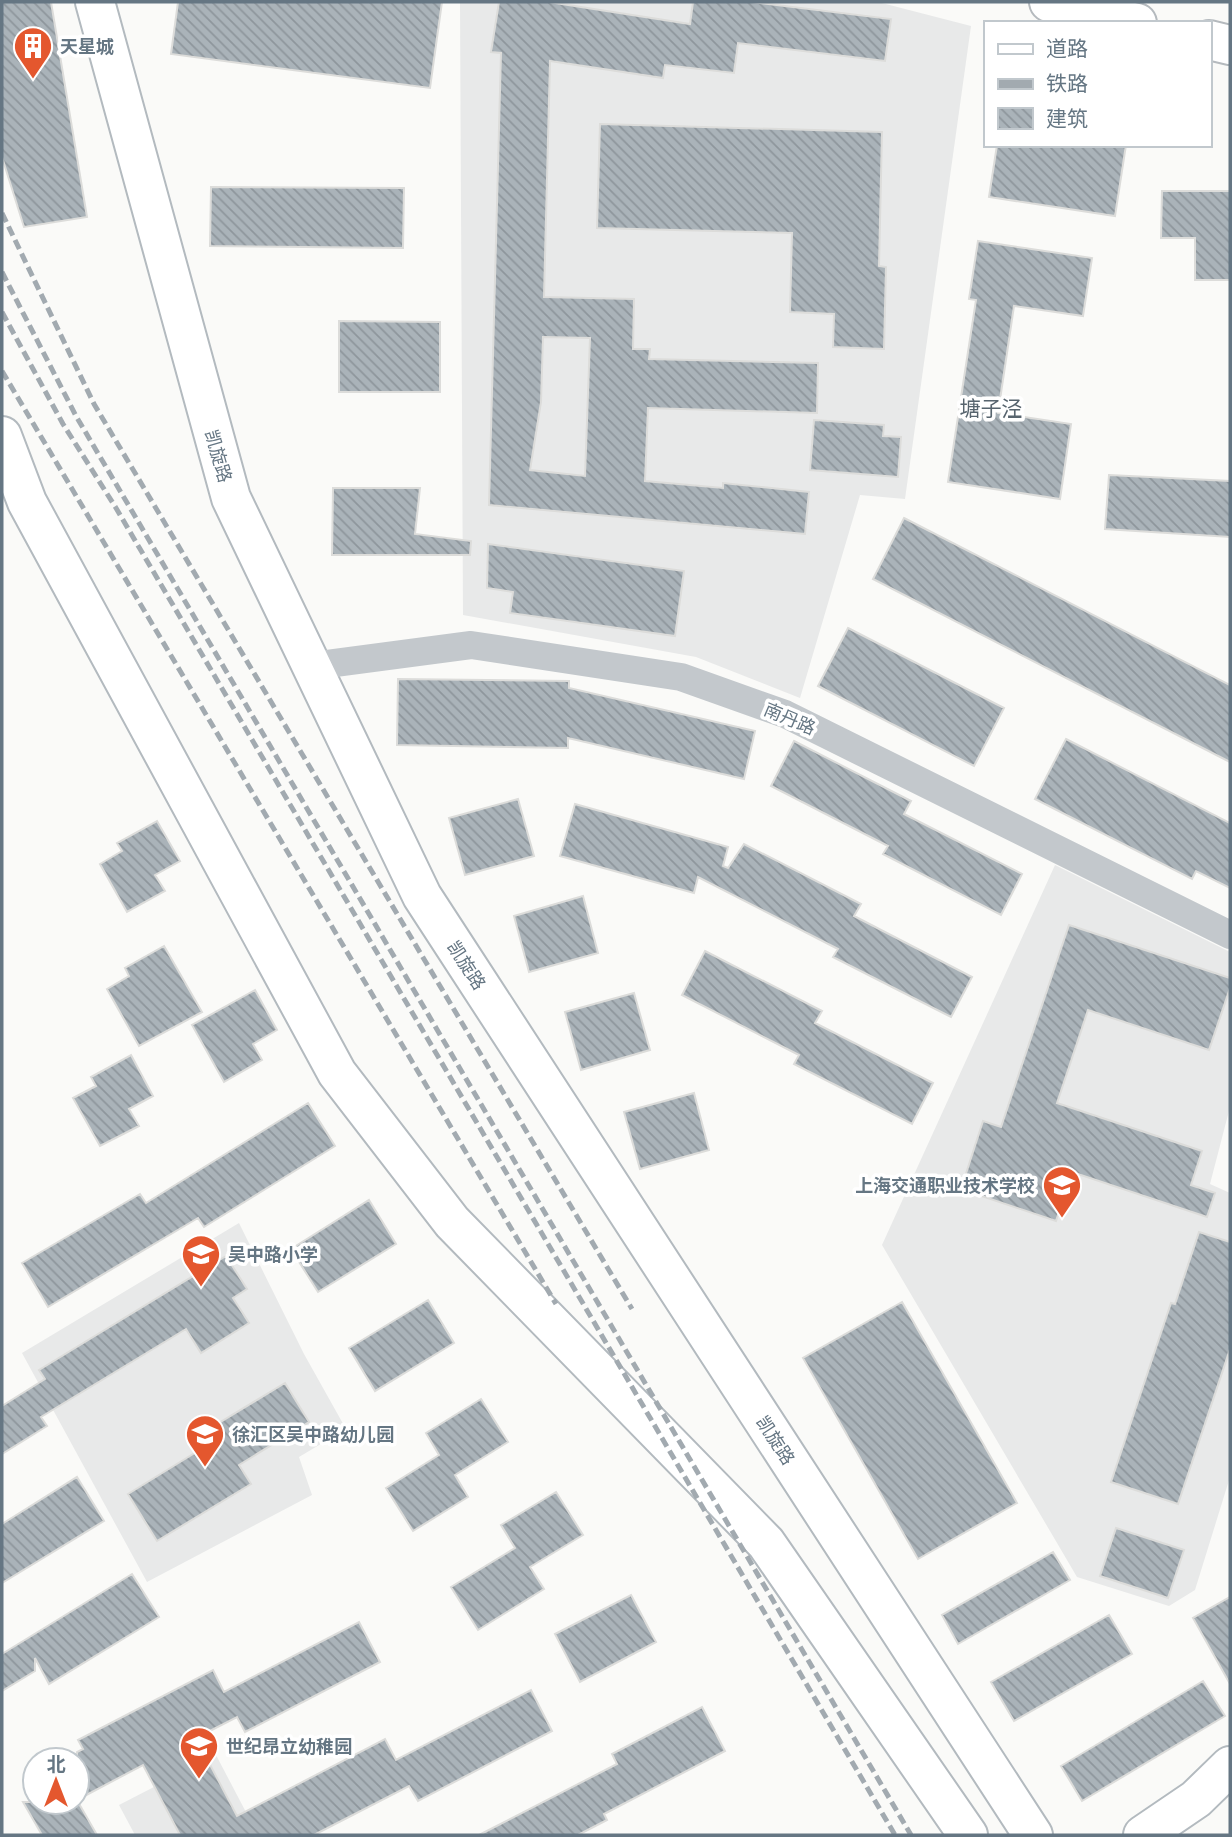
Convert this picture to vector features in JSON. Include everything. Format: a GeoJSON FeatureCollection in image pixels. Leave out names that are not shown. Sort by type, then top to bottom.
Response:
{"type":"FeatureCollection","features":[{"type":"Feature","properties":{"kind":"street","name":"凯旋路"},"geometry":{"type":"LineString","coordinates":[[95,2],[231,498],[422,896],[1033,1835]]}},
{"type":"Feature","properties":{"kind":"street"},"geometry":{"type":"LineString","coordinates":[[1049,2],[1129,21]]}},
{"type":"Feature","properties":{"kind":"street"},"geometry":{"type":"LineString","coordinates":[[1211,40],[1230,45]]}},
{"type":"Feature","properties":{"kind":"street"},"geometry":{"type":"LineString","coordinates":[[2,436],[27,502],[337,1073],[452,1222],[766,1543],[968,1835]]}},
{"type":"Feature","properties":{"kind":"street","name":"南丹路"},"geometry":{"type":"LineString","coordinates":[[312,666],[471,645],[681,677],[785,714],[1230,935]]}},
{"type":"Feature","properties":{"kind":"street"},"geometry":{"type":"LineString","coordinates":[[1143,1835],[1196,1799],[1230,1766]]}},
{"type":"Feature","properties":{"kind":"shaded area"},"geometry":{"type":"Polygon","coordinates":[[[460,2],[878,2],[971,26],[905,499],[860,495],[800,698],[696,657],[463,615],[460,2]]]}},
{"type":"Feature","properties":{"kind":"shaded area","name":"上海交通职业技术学校"},"geometry":{"type":"Polygon","coordinates":[[[1055,865],[1230,952],[1230,1107],[1210,1184],[1230,1193],[1230,1477],[1195,1590],[1169,1606],[1077,1577],[882,1245],[1055,865]]]}},
{"type":"Feature","properties":{"kind":"shaded area"},"geometry":{"type":"Polygon","coordinates":[[[239,1223],[304,1354],[346,1429],[299,1457],[312,1495],[147,1582],[22,1353],[239,1223]]]}},
{"type":"Feature","properties":{"kind":"shaded area","name":"世纪昂立幼稚园"},"geometry":{"type":"Polygon","coordinates":[[[216,1755],[258,1835],[135,1835],[119,1805],[216,1755]]]}},
{"type":"Feature","properties":{"kind":"building","name":"天星城"},"geometry":{"type":"Polygon","coordinates":[[[2,2],[51,2],[87,217],[24,227],[2,157],[2,2]]]}},
{"type":"Feature","properties":{"kind":"building"},"geometry":{"type":"Polygon","coordinates":[[[178,2],[442,2],[430,88],[171,54],[178,2]]]}},
{"type":"Feature","properties":{"kind":"building"},"geometry":{"type":"Polygon","coordinates":[[[499,2],[549,2],[690,24],[693,2],[751,2],[891,19],[885,61],[738,43],[734,73],[665,65],[663,78],[550,61],[544,297],[634,299],[633,349],[650,349],[649,359],[818,363],[817,413],[648,408],[645,481],[723,488],[723,483],[809,492],[805,534],[489,505],[501,53],[491,52],[499,2]],[[543,337],[541,402],[530,470],[585,476],[590,338],[543,337]]]}},
{"type":"Feature","properties":{"kind":"building"},"geometry":{"type":"Polygon","coordinates":[[[600,124],[882,132],[879,266],[886,267],[884,349],[833,347],[834,314],[790,312],[792,233],[597,228],[600,124]]]}},
{"type":"Feature","properties":{"kind":"building"},"geometry":{"type":"Polygon","coordinates":[[[997,147],[1126,147],[1115,216],[989,197],[997,147]]]}},
{"type":"Feature","properties":{"kind":"building"},"geometry":{"type":"Polygon","coordinates":[[[211,187],[404,188],[403,248],[210,246],[211,187]]]}},
{"type":"Feature","properties":{"kind":"building"},"geometry":{"type":"Polygon","coordinates":[[[1162,191],[1230,191],[1230,280],[1195,280],[1195,238],[1161,238],[1162,191]]]}},
{"type":"Feature","properties":{"kind":"building"},"geometry":{"type":"Polygon","coordinates":[[[978,241],[1092,258],[1083,316],[1014,306],[998,413],[1071,424],[1060,499],[948,482],[976,300],[969,299],[978,241]]]}},
{"type":"Feature","properties":{"kind":"building"},"geometry":{"type":"Polygon","coordinates":[[[339,321],[440,322],[440,392],[339,392],[339,321]]]}},
{"type":"Feature","properties":{"kind":"building"},"geometry":{"type":"Polygon","coordinates":[[[814,420],[884,425],[883,436],[901,437],[898,477],[810,470],[814,420]]]}},
{"type":"Feature","properties":{"kind":"building"},"geometry":{"type":"Polygon","coordinates":[[[1109,475],[1230,481],[1230,537],[1105,529],[1109,475]]]}},
{"type":"Feature","properties":{"kind":"building"},"geometry":{"type":"Polygon","coordinates":[[[333,488],[420,488],[415,534],[471,541],[470,555],[332,555],[333,488]]]}},
{"type":"Feature","properties":{"kind":"building"},"geometry":{"type":"Polygon","coordinates":[[[904,518],[1230,685],[1230,762],[873,579],[904,518]]]}},
{"type":"Feature","properties":{"kind":"building"},"geometry":{"type":"Polygon","coordinates":[[[488,544],[684,571],[675,636],[510,613],[513,592],[487,588],[488,544]]]}},
{"type":"Feature","properties":{"kind":"building"},"geometry":{"type":"Polygon","coordinates":[[[848,628],[1004,708],[974,766],[818,686],[848,628]]]}},
{"type":"Feature","properties":{"kind":"building"},"geometry":{"type":"Polygon","coordinates":[[[398,679],[569,681],[569,688],[755,731],[744,779],[568,738],[568,748],[397,745],[398,679]]]}},
{"type":"Feature","properties":{"kind":"building"},"geometry":{"type":"Polygon","coordinates":[[[1066,739],[1230,823],[1230,888],[1196,871],[1192,879],[1035,799],[1066,739]]]}},
{"type":"Feature","properties":{"kind":"building"},"geometry":{"type":"Polygon","coordinates":[[[794,741],[911,801],[904,814],[1022,874],[1001,915],[883,854],[888,846],[771,786],[794,741]]]}},
{"type":"Feature","properties":{"kind":"building"},"geometry":{"type":"Polygon","coordinates":[[[518,799],[534,856],[465,875],[449,818],[518,799]]]}},
{"type":"Feature","properties":{"kind":"building"},"geometry":{"type":"Polygon","coordinates":[[[575,804],[728,847],[723,866],[728,868],[744,844],[861,904],[854,916],[972,977],[951,1017],[833,957],[838,949],[698,877],[694,893],[560,856],[575,804]]]}},
{"type":"Feature","properties":{"kind":"building"},"geometry":{"type":"Polygon","coordinates":[[[157,821],[180,861],[155,875],[165,891],[127,912],[100,864],[122,851],[117,843],[157,821]]]}},
{"type":"Feature","properties":{"kind":"building"},"geometry":{"type":"Polygon","coordinates":[[[583,896],[598,953],[529,972],[514,916],[583,896]]]}},
{"type":"Feature","properties":{"kind":"building"},"geometry":{"type":"Polygon","coordinates":[[[1069,925],[1230,978],[1230,988],[1209,1050],[1088,1010],[1057,1103],[1202,1151],[1191,1185],[1215,1193],[1207,1217],[1072,1172],[1056,1221],[961,1189],[983,1121],[1001,1127],[1069,925]]]}},
{"type":"Feature","properties":{"kind":"building"},"geometry":{"type":"Polygon","coordinates":[[[164,946],[202,1012],[139,1046],[107,989],[129,976],[125,968],[164,946]]]}},
{"type":"Feature","properties":{"kind":"building"},"geometry":{"type":"Polygon","coordinates":[[[705,951],[822,1011],[815,1023],[933,1083],[912,1124],[794,1064],[799,1055],[682,995],[705,951]]]}},
{"type":"Feature","properties":{"kind":"building"},"geometry":{"type":"Polygon","coordinates":[[[255,990],[277,1030],[253,1044],[262,1060],[224,1082],[192,1025],[255,990]]]}},
{"type":"Feature","properties":{"kind":"building"},"geometry":{"type":"Polygon","coordinates":[[[634,993],[650,1050],[581,1070],[565,1012],[634,993]]]}},
{"type":"Feature","properties":{"kind":"building"},"geometry":{"type":"Polygon","coordinates":[[[131,1055],[153,1096],[129,1109],[139,1126],[100,1146],[73,1098],[96,1086],[91,1077],[131,1055]]]}},
{"type":"Feature","properties":{"kind":"building"},"geometry":{"type":"Polygon","coordinates":[[[694,1093],[709,1150],[640,1169],[624,1112],[694,1093]]]}},
{"type":"Feature","properties":{"kind":"building"},"geometry":{"type":"Polygon","coordinates":[[[308,1103],[335,1146],[204,1227],[198,1218],[48,1307],[22,1263],[140,1194],[146,1203],[308,1103]]]}},
{"type":"Feature","properties":{"kind":"building"},"geometry":{"type":"Polygon","coordinates":[[[369,1200],[396,1244],[318,1292],[291,1249],[369,1200]]]}},
{"type":"Feature","properties":{"kind":"building"},"geometry":{"type":"Polygon","coordinates":[[[1199,1232],[1230,1242],[1230,1349],[1178,1504],[1111,1482],[1171,1303],[1175,1304],[1199,1232]]]}},
{"type":"Feature","properties":{"kind":"building"},"geometry":{"type":"Polygon","coordinates":[[[226,1256],[247,1289],[233,1298],[249,1323],[201,1353],[186,1329],[41,1417],[47,1426],[2,1454],[2,1406],[45,1379],[39,1370],[226,1256]]]}},
{"type":"Feature","properties":{"kind":"building"},"geometry":{"type":"Polygon","coordinates":[[[428,1300],[454,1343],[375,1391],[349,1348],[428,1300]]]}},
{"type":"Feature","properties":{"kind":"building"},"geometry":{"type":"Polygon","coordinates":[[[902,1302],[1017,1503],[918,1559],[803,1358],[902,1302]]]}},
{"type":"Feature","properties":{"kind":"building"},"geometry":{"type":"Polygon","coordinates":[[[285,1383],[309,1422],[239,1465],[251,1484],[157,1541],[128,1494],[211,1443],[204,1432],[285,1383]]]}},
{"type":"Feature","properties":{"kind":"building"},"geometry":{"type":"Polygon","coordinates":[[[481,1399],[508,1442],[455,1475],[468,1497],[413,1531],[386,1488],[439,1455],[426,1433],[481,1399]]]}},
{"type":"Feature","properties":{"kind":"building"},"geometry":{"type":"Polygon","coordinates":[[[77,1477],[104,1521],[2,1583],[2,1524],[77,1477]]]}},
{"type":"Feature","properties":{"kind":"building"},"geometry":{"type":"Polygon","coordinates":[[[556,1492],[583,1535],[530,1567],[544,1589],[478,1630],[451,1587],[515,1548],[501,1525],[556,1492]]]}},
{"type":"Feature","properties":{"kind":"building"},"geometry":{"type":"Polygon","coordinates":[[[1116,1528],[1184,1550],[1168,1598],[1100,1576],[1116,1528]]]}},
{"type":"Feature","properties":{"kind":"building"},"geometry":{"type":"Polygon","coordinates":[[[1053,1552],[1070,1580],[958,1644],[942,1615],[1053,1552]]]}},
{"type":"Feature","properties":{"kind":"building"},"geometry":{"type":"Polygon","coordinates":[[[132,1574],[159,1617],[49,1684],[35,1658],[35,1671],[2,1691],[2,1654],[132,1574]]]}},
{"type":"Feature","properties":{"kind":"building"},"geometry":{"type":"Polygon","coordinates":[[[631,1595],[656,1642],[580,1682],[555,1634],[631,1595]]]}},
{"type":"Feature","properties":{"kind":"building"},"geometry":{"type":"Polygon","coordinates":[[[1230,1597],[1230,1684],[1193,1618],[1230,1597]]]}},
{"type":"Feature","properties":{"kind":"building"},"geometry":{"type":"Polygon","coordinates":[[[1109,1615],[1132,1654],[1014,1721],[991,1682],[1109,1615]]]}},
{"type":"Feature","properties":{"kind":"building"},"geometry":{"type":"Polygon","coordinates":[[[359,1622],[380,1662],[245,1732],[237,1717],[196,1738],[237,1816],[385,1739],[396,1760],[531,1690],[552,1731],[418,1801],[409,1786],[314,1835],[180,1835],[143,1765],[91,1793],[91,1746],[81,1746],[78,1740],[213,1670],[224,1692],[359,1622]]]}},
{"type":"Feature","properties":{"kind":"building"},"geometry":{"type":"Polygon","coordinates":[[[1203,1681],[1225,1716],[1082,1801],[1061,1766],[1203,1681]]]}},
{"type":"Feature","properties":{"kind":"building"},"geometry":{"type":"Polygon","coordinates":[[[702,1707],[725,1751],[604,1814],[607,1820],[578,1835],[479,1835],[617,1764],[612,1754],[702,1707]]]}},
{"type":"Feature","properties":{"kind":"building"},"geometry":{"type":"Polygon","coordinates":[[[31,1816],[86,1816],[97,1835],[42,1835],[31,1816]]]}},
{"type":"Feature","properties":{"kind":"railway"},"geometry":{"type":"LineString","coordinates":[[2,213],[94,404],[632,1309]]}},
{"type":"Feature","properties":{"kind":"railway"},"geometry":{"type":"LineString","coordinates":[[2,272],[76,416],[911,1835]]}},
{"type":"Feature","properties":{"kind":"railway"},"geometry":{"type":"LineString","coordinates":[[2,312],[63,424],[116,508],[895,1835]]}},
{"type":"Feature","properties":{"kind":"railway"},"geometry":{"type":"LineString","coordinates":[[2,371],[556,1304]]}},
{"type":"Feature","properties":{"kind":"place","name":"天星城"},"geometry":{"type":"Point","coordinates":[33,80]}},
{"type":"Feature","properties":{"kind":"place","name":"上海交通职业技术学校"},"geometry":{"type":"Point","coordinates":[1062,1219]}},
{"type":"Feature","properties":{"kind":"place","name":"吴中路小学"},"geometry":{"type":"Point","coordinates":[201,1288]}},
{"type":"Feature","properties":{"kind":"place","name":"徐汇区吴中路幼儿园"},"geometry":{"type":"Point","coordinates":[205,1468]}},
{"type":"Feature","properties":{"kind":"place","name":"世纪昂立幼稚园"},"geometry":{"type":"Point","coordinates":[199,1780]}},
{"type":"Feature","properties":{"kind":"district","name":"塘子泾"},"geometry":{"type":"Point","coordinates":[991,407]}}]}
